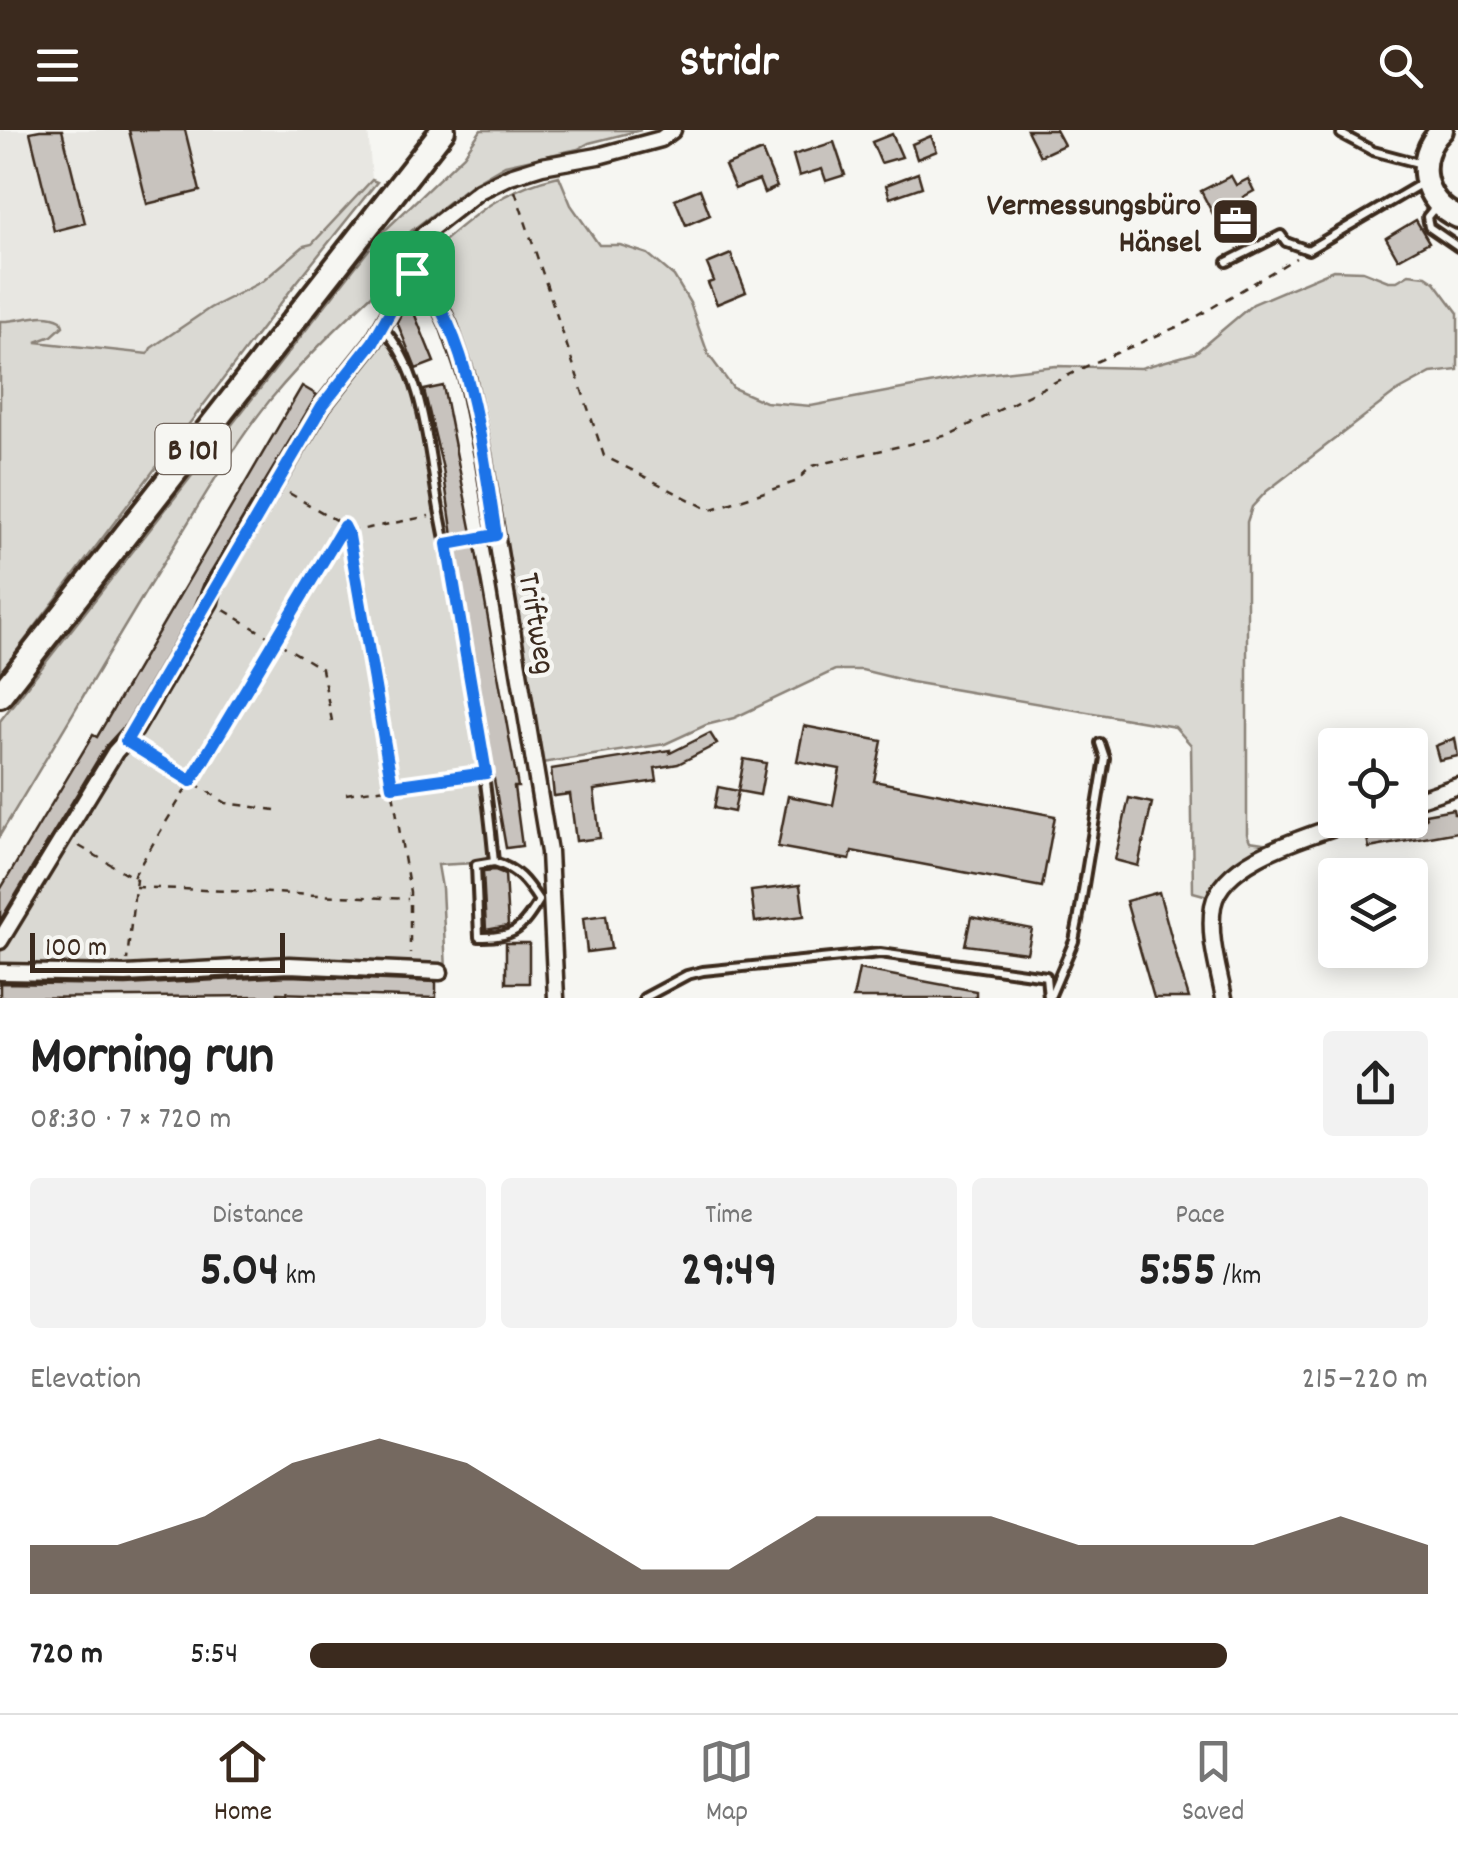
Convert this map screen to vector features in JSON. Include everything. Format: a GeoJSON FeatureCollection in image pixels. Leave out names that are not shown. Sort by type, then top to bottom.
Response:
{"type":"FeatureCollection","features":[{"type":"Feature","properties":{"kind":"main road","name":"B 101"},"geometry":{"type":"LineString","coordinates":[[0,695],[443,130]]}},
{"type":"Feature","properties":{"kind":"street"},"geometry":{"type":"LineString","coordinates":[[0,941],[210,602],[213,588],[322,406],[373,342],[412,273],[409,263],[424,234],[479,192],[510,176],[662,139],[673,130]]}},
{"type":"Feature","properties":{"kind":"street"},"geometry":{"type":"LineString","coordinates":[[1442,130],[1429,146],[1425,173],[1436,204],[1458,218]]}},
{"type":"Feature","properties":{"kind":"street","name":"Triftweg"},"geometry":{"type":"LineString","coordinates":[[412,273],[434,294],[466,378],[549,852],[546,900],[556,998]]}},
{"type":"Feature","properties":{"kind":"street"},"geometry":{"type":"LineString","coordinates":[[1428,796],[1458,786]]}},
{"type":"Feature","properties":{"kind":"street"},"geometry":{"type":"LineString","coordinates":[[1224,998],[1212,926],[1215,898],[1230,876],[1268,852],[1318,833]]}},
{"type":"Feature","properties":{"kind":"street"},"geometry":{"type":"LineString","coordinates":[[0,972],[126,974],[236,966],[440,972]]}},
{"type":"Feature","properties":{"kind":"lane"},"geometry":{"type":"LineString","coordinates":[[1342,134],[1425,173]]}},
{"type":"Feature","properties":{"kind":"lane"},"geometry":{"type":"LineString","coordinates":[[1227,262],[1281,235],[1286,242],[1308,250],[1425,173]]}},
{"type":"Feature","properties":{"kind":"lane"},"geometry":{"type":"LineString","coordinates":[[1436,204],[1427,217],[1429,227],[1458,247]]}},
{"type":"Feature","properties":{"kind":"lane"},"geometry":{"type":"LineString","coordinates":[[382,326],[397,342],[414,389],[447,544],[486,773],[494,862]]}},
{"type":"Feature","properties":{"kind":"lane"},"geometry":{"type":"LineString","coordinates":[[447,544],[496,535]]}},
{"type":"Feature","properties":{"kind":"lane"},"geometry":{"type":"LineString","coordinates":[[1049,998],[1074,941],[1078,922],[1105,758],[1100,743]]}},
{"type":"Feature","properties":{"kind":"lane"},"geometry":{"type":"LineString","coordinates":[[494,862],[511,867],[546,900],[514,933],[502,938],[479,937],[476,865],[494,862]]}},
{"type":"Feature","properties":{"kind":"lane"},"geometry":{"type":"LineString","coordinates":[[644,998],[687,975],[704,971],[880,953],[1046,976],[1049,998]]}},
{"type":"Feature","properties":{"kind":"path"},"geometry":{"type":"LineString","coordinates":[[510,176],[604,456],[710,510],[795,482],[812,466],[949,434],[1186,323],[1308,250]]}},
{"type":"Feature","properties":{"kind":"path"},"geometry":{"type":"LineString","coordinates":[[275,485],[348,532],[410,899],[410,971]]}},
{"type":"Feature","properties":{"kind":"path"},"geometry":{"type":"LineString","coordinates":[[348,532],[440,515]]}},
{"type":"Feature","properties":{"kind":"path"},"geometry":{"type":"LineString","coordinates":[[133,877],[344,526]]}},
{"type":"Feature","properties":{"kind":"path"},"geometry":{"type":"LineString","coordinates":[[210,602],[322,669],[332,721]]}},
{"type":"Feature","properties":{"kind":"path"},"geometry":{"type":"LineString","coordinates":[[126,741],[226,803],[275,810]]}},
{"type":"Feature","properties":{"kind":"path"},"geometry":{"type":"LineString","coordinates":[[346,794],[486,773]]}},
{"type":"Feature","properties":{"kind":"path"},"geometry":{"type":"LineString","coordinates":[[66,838],[136,879],[126,974]]}},
{"type":"Feature","properties":{"kind":"path"},"geometry":{"type":"LineString","coordinates":[[135,888],[410,899]]}},
{"type":"Feature","properties":{"kind":"shaded area"},"geometry":{"type":"Polygon","coordinates":[[[0,130],[368,130],[372,180],[312,244],[304,246],[263,281],[210,308],[152,347],[148,354],[0,338],[0,130]]]}},
{"type":"Feature","properties":{"kind":"shaded area"},"geometry":{"type":"Polygon","coordinates":[[[481,130],[641,130],[505,165],[472,184],[411,231],[402,246],[399,270],[300,366],[242,438],[0,835],[0,721],[381,234],[464,155],[481,130]]]}},
{"type":"Feature","properties":{"kind":"shaded area"},"geometry":{"type":"Polygon","coordinates":[[[559,176],[571,205],[599,245],[620,245],[648,254],[674,276],[690,303],[708,354],[733,388],[765,402],[811,406],[977,375],[1056,366],[1141,368],[1195,353],[1253,304],[1333,270],[1363,271],[1388,281],[1409,274],[1426,276],[1435,282],[1458,313],[1458,370],[1431,373],[1396,392],[1267,491],[1252,507],[1247,522],[1247,834],[1250,841],[1270,844],[1267,853],[1215,898],[1193,892],[1191,745],[1175,727],[911,682],[862,670],[835,670],[734,718],[706,725],[665,744],[535,764],[483,455],[449,326],[412,273],[423,271],[423,259],[485,208],[519,189],[559,176]]]}},
{"type":"Feature","properties":{"kind":"shaded area"},"geometry":{"type":"Polygon","coordinates":[[[372,180],[377,182],[0,673],[0,321],[54,317],[63,326],[36,342],[148,354],[151,348],[210,308],[263,281],[304,246],[312,244],[372,180]]]}},
{"type":"Feature","properties":{"kind":"shaded area"},"geometry":{"type":"Polygon","coordinates":[[[381,326],[397,342],[417,399],[486,773],[494,862],[438,865],[446,970],[289,965],[0,972],[0,941],[213,588],[381,326]]]}},
{"type":"Feature","properties":{"kind":"building"},"geometry":{"type":"Polygon","coordinates":[[[62,130],[85,223],[54,231],[30,132],[62,130]]]}},
{"type":"Feature","properties":{"kind":"building"},"geometry":{"type":"Polygon","coordinates":[[[129,130],[185,130],[200,191],[147,204],[129,130]]]}},
{"type":"Feature","properties":{"kind":"building"},"geometry":{"type":"Polygon","coordinates":[[[1027,130],[1056,130],[1064,145],[1040,156],[1027,130]]]}},
{"type":"Feature","properties":{"kind":"building"},"geometry":{"type":"Polygon","coordinates":[[[892,134],[902,157],[881,163],[872,142],[892,134]]]}},
{"type":"Feature","properties":{"kind":"building"},"geometry":{"type":"Polygon","coordinates":[[[931,136],[937,151],[917,159],[912,144],[931,136]]]}},
{"type":"Feature","properties":{"kind":"building"},"geometry":{"type":"Polygon","coordinates":[[[834,142],[845,175],[826,181],[822,169],[799,176],[793,155],[834,142]]]}},
{"type":"Feature","properties":{"kind":"building"},"geometry":{"type":"Polygon","coordinates":[[[762,151],[777,187],[764,193],[759,180],[735,189],[725,166],[762,151]]]}},
{"type":"Feature","properties":{"kind":"building"},"geometry":{"type":"Polygon","coordinates":[[[918,173],[922,187],[890,198],[886,185],[918,173]]]}},
{"type":"Feature","properties":{"kind":"building"},"geometry":{"type":"Polygon","coordinates":[[[1231,176],[1236,185],[1248,179],[1254,191],[1243,197],[1258,226],[1227,241],[1201,191],[1231,176]]]}},
{"type":"Feature","properties":{"kind":"building"},"geometry":{"type":"Polygon","coordinates":[[[700,189],[710,215],[686,225],[675,199],[700,189]]]}},
{"type":"Feature","properties":{"kind":"building"},"geometry":{"type":"Polygon","coordinates":[[[1416,220],[1429,242],[1398,259],[1386,238],[1416,220]]]}},
{"type":"Feature","properties":{"kind":"building"},"geometry":{"type":"Polygon","coordinates":[[[731,254],[746,292],[717,304],[708,283],[714,281],[707,264],[731,254]]]}},
{"type":"Feature","properties":{"kind":"building"},"geometry":{"type":"Polygon","coordinates":[[[412,308],[434,362],[416,369],[397,322],[402,312],[412,308]]]}},
{"type":"Feature","properties":{"kind":"building"},"geometry":{"type":"Polygon","coordinates":[[[302,386],[317,395],[204,583],[194,608],[126,724],[106,746],[0,921],[0,890],[93,735],[97,737],[302,386]]]}},
{"type":"Feature","properties":{"kind":"building"},"geometry":{"type":"Polygon","coordinates":[[[443,386],[472,533],[453,536],[443,469],[424,390],[443,386]]]}},
{"type":"Feature","properties":{"kind":"building"},"geometry":{"type":"Polygon","coordinates":[[[475,546],[518,787],[514,787],[522,846],[506,848],[454,550],[475,546]]]}},
{"type":"Feature","properties":{"kind":"building"},"geometry":{"type":"Polygon","coordinates":[[[804,726],[882,741],[874,781],[1055,816],[1042,887],[852,851],[850,860],[778,847],[788,796],[833,805],[840,769],[797,761],[804,726]]]}},
{"type":"Feature","properties":{"kind":"building"},"geometry":{"type":"Polygon","coordinates":[[[710,733],[717,744],[678,764],[655,768],[657,781],[594,790],[600,838],[576,841],[570,794],[554,796],[551,769],[670,753],[710,733]]]}},
{"type":"Feature","properties":{"kind":"building"},"geometry":{"type":"Polygon","coordinates":[[[1455,738],[1458,756],[1439,760],[1435,746],[1455,738]]]}},
{"type":"Feature","properties":{"kind":"building"},"geometry":{"type":"Polygon","coordinates":[[[744,759],[766,763],[760,795],[738,791],[744,759]]]}},
{"type":"Feature","properties":{"kind":"building"},"geometry":{"type":"Polygon","coordinates":[[[718,787],[738,791],[734,812],[714,808],[718,787]]]}},
{"type":"Feature","properties":{"kind":"building"},"geometry":{"type":"Polygon","coordinates":[[[1129,798],[1152,803],[1138,866],[1115,860],[1129,798]]]}},
{"type":"Feature","properties":{"kind":"building"},"geometry":{"type":"Polygon","coordinates":[[[1453,809],[1458,814],[1458,832],[1428,837],[1428,813],[1453,809]]]}},
{"type":"Feature","properties":{"kind":"building"},"geometry":{"type":"Polygon","coordinates":[[[1367,838],[1425,838],[1369,848],[1367,838]]]}},
{"type":"Feature","properties":{"kind":"building"},"geometry":{"type":"Polygon","coordinates":[[[483,871],[505,874],[508,926],[486,930],[483,871]]]}},
{"type":"Feature","properties":{"kind":"building"},"geometry":{"type":"Polygon","coordinates":[[[800,885],[804,916],[755,922],[751,891],[800,885]]]}},
{"type":"Feature","properties":{"kind":"building"},"geometry":{"type":"Polygon","coordinates":[[[1159,892],[1189,998],[1154,998],[1126,901],[1159,892]]]}},
{"type":"Feature","properties":{"kind":"building"},"geometry":{"type":"Polygon","coordinates":[[[606,915],[611,949],[587,952],[583,918],[606,915]]]}},
{"type":"Feature","properties":{"kind":"building"},"geometry":{"type":"Polygon","coordinates":[[[971,917],[1032,929],[1027,953],[965,945],[971,917]]]}},
{"type":"Feature","properties":{"kind":"building"},"geometry":{"type":"Polygon","coordinates":[[[506,943],[529,943],[529,983],[506,983],[506,943]]]}},
{"type":"Feature","properties":{"kind":"building"},"geometry":{"type":"Polygon","coordinates":[[[859,969],[976,991],[976,998],[853,998],[859,969]]]}},
{"type":"Feature","properties":{"kind":"building"},"geometry":{"type":"Polygon","coordinates":[[[289,976],[436,982],[436,998],[278,993],[0,998],[0,983],[126,985],[289,976]]]}},
{"type":"Feature","properties":{"kind":"place","name":"Vermessungsbüro Hänsel"},"geometry":{"type":"Point","coordinates":[1236,221]}},
{"type":"Feature","properties":{"kind":"route"},"geometry":{"type":"LineString","coordinates":[[412,273],[434,294],[466,378],[496,535],[447,544],[486,773],[392,786],[349,536],[344,526],[191,781],[126,741],[322,406],[373,342],[412,273]]}}]}
